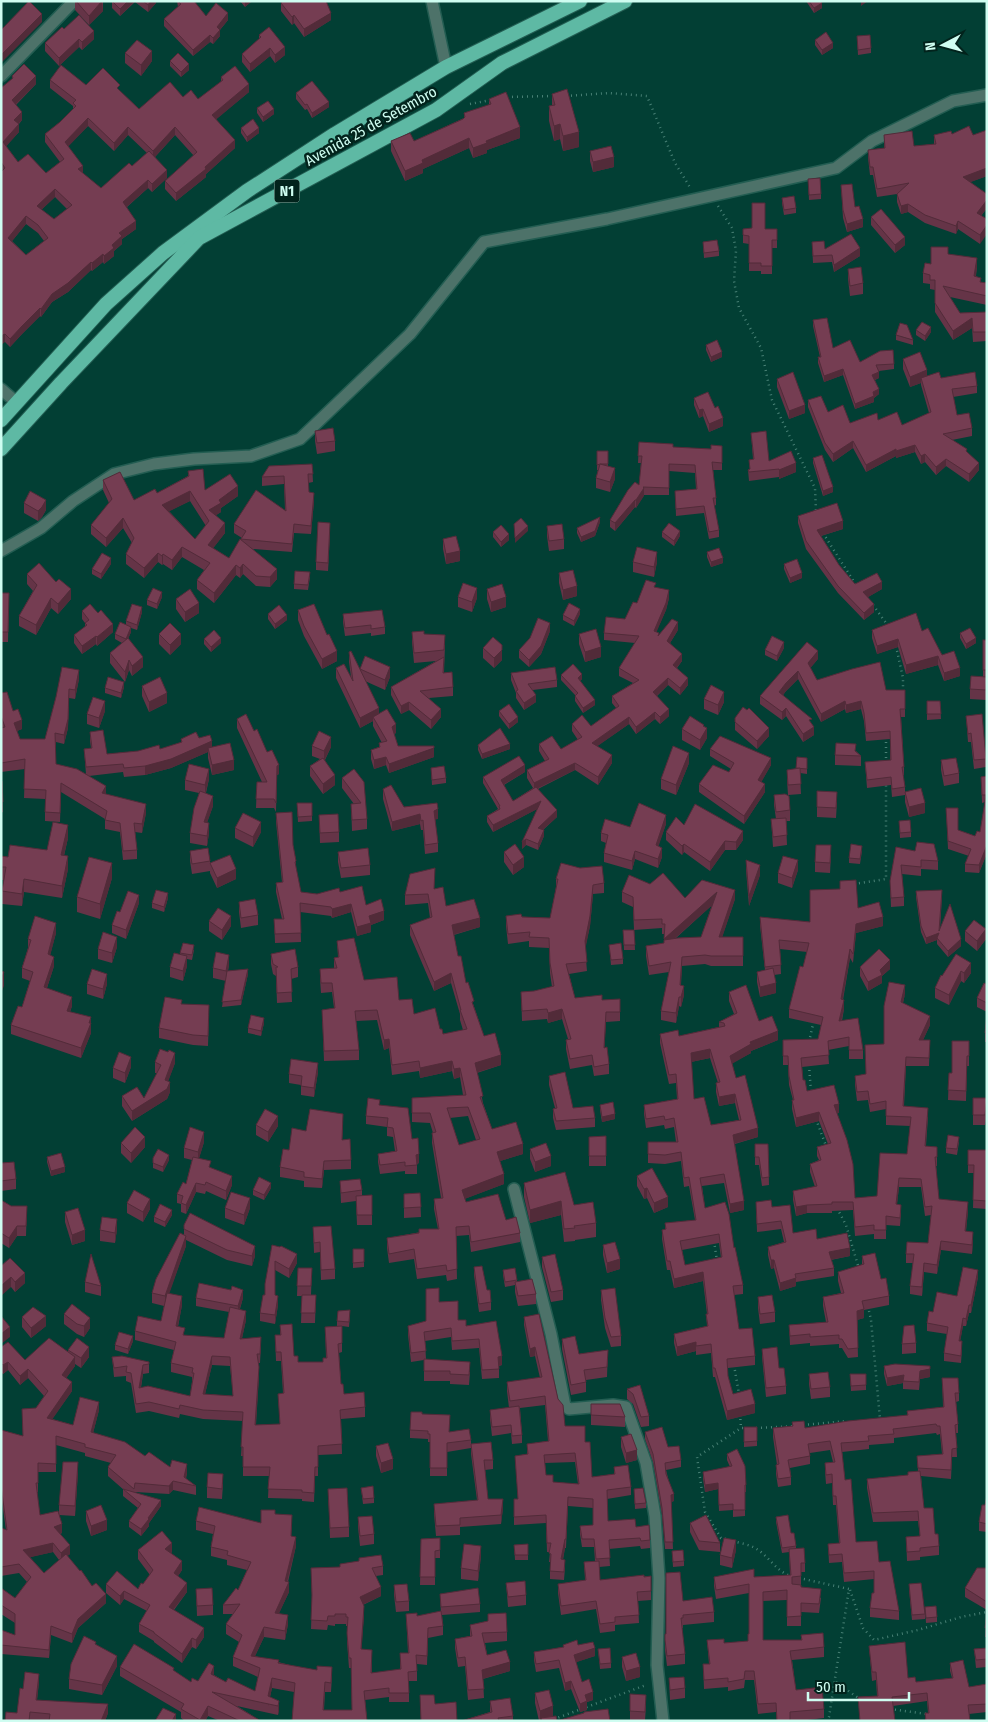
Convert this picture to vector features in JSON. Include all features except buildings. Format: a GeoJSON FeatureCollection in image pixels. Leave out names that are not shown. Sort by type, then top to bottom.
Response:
{"type":"FeatureCollection","features":[{"type":"Feature","properties":{"kind":"highway","name":"Avenida 25 de Setembro"},"geometry":{"type":"LineString","coordinates":[[1,420],[106,304],[163,253],[254,186],[335,134],[446,67],[580,1]]}},
{"type":"Feature","properties":{"kind":"highway","name":"Avenida 25 de Setembro"},"geometry":{"type":"LineString","coordinates":[[1,448],[199,238],[436,110],[502,63],[625,1]]}},
{"type":"Feature","properties":{"kind":"street"},"geometry":{"type":"LineString","coordinates":[[1,76],[74,1]]}},
{"type":"Feature","properties":{"kind":"street"},"geometry":{"type":"LineString","coordinates":[[432,1],[446,67]]}},
{"type":"Feature","properties":{"kind":"street"},"geometry":{"type":"LineString","coordinates":[[1,551],[41,528],[73,500],[114,474],[162,463],[251,456],[300,439],[410,334],[484,242],[617,216],[836,168],[872,142],[945,106],[954,102],[987,95]]}},
{"type":"Feature","properties":{"kind":"street"},"geometry":{"type":"LineString","coordinates":[[1,389],[16,402]]}},
{"type":"Feature","properties":{"kind":"street"},"geometry":{"type":"LineString","coordinates":[[514,1189],[550,1334],[565,1406],[569,1409],[613,1405],[626,1407],[646,1463],[655,1516],[658,1569],[657,1665],[663,1721]]}},
{"type":"Feature","properties":{"kind":"path"},"geometry":{"type":"LineString","coordinates":[[566,96],[609,93],[647,96],[675,163],[695,196]]}},
{"type":"Feature","properties":{"kind":"path"},"geometry":{"type":"LineString","coordinates":[[501,98],[510,96],[557,96]]}},
{"type":"Feature","properties":{"kind":"path"},"geometry":{"type":"LineString","coordinates":[[464,105],[492,100]]}},
{"type":"Feature","properties":{"kind":"path"},"geometry":{"type":"LineString","coordinates":[[711,208],[718,204],[732,228],[736,251],[734,281],[739,308],[761,348],[772,400],[815,488],[818,519]]}},
{"type":"Feature","properties":{"kind":"path"},"geometry":{"type":"LineString","coordinates":[[821,526],[823,533],[857,586]]}},
{"type":"Feature","properties":{"kind":"path"},"geometry":{"type":"LineString","coordinates":[[868,599],[891,631]]}},
{"type":"Feature","properties":{"kind":"path"},"geometry":{"type":"LineString","coordinates":[[894,638],[903,678],[903,693]]}},
{"type":"Feature","properties":{"kind":"path"},"geometry":{"type":"LineString","coordinates":[[886,766],[886,738],[890,730]]}},
{"type":"Feature","properties":{"kind":"path"},"geometry":{"type":"LineString","coordinates":[[853,884],[886,879],[886,785]]}},
{"type":"Feature","properties":{"kind":"path"},"geometry":{"type":"LineString","coordinates":[[809,1042],[815,1014]]}},
{"type":"Feature","properties":{"kind":"path"},"geometry":{"type":"LineString","coordinates":[[808,1062],[811,1097]]}},
{"type":"Feature","properties":{"kind":"path"},"geometry":{"type":"LineString","coordinates":[[814,1114],[828,1151]]}},
{"type":"Feature","properties":{"kind":"path"},"geometry":{"type":"LineString","coordinates":[[838,1208],[846,1225],[860,1272]]}},
{"type":"Feature","properties":{"kind":"path"},"geometry":{"type":"LineString","coordinates":[[714,1238],[718,1268]]}},
{"type":"Feature","properties":{"kind":"path"},"geometry":{"type":"LineString","coordinates":[[866,1301],[871,1320],[881,1418],[871,1419]]}},
{"type":"Feature","properties":{"kind":"path"},"geometry":{"type":"LineString","coordinates":[[732,1356],[740,1395]]}},
{"type":"Feature","properties":{"kind":"path"},"geometry":{"type":"LineString","coordinates":[[740,1412],[741,1428]]}},
{"type":"Feature","properties":{"kind":"path"},"geometry":{"type":"LineString","coordinates":[[849,1589],[784,1574],[768,1558],[753,1547],[721,1538],[705,1512],[697,1457],[741,1428],[852,1421]]}},
{"type":"Feature","properties":{"kind":"path"},"geometry":{"type":"LineString","coordinates":[[849,1589],[863,1628],[874,1640],[918,1630],[961,1616],[987,1612]]}},
{"type":"Feature","properties":{"kind":"path"},"geometry":{"type":"LineString","coordinates":[[826,1721],[830,1717],[849,1589]]}},
{"type":"Feature","properties":{"kind":"path"},"geometry":{"type":"LineString","coordinates":[[549,1721],[659,1680]]}},
{"type":"Feature","properties":{"kind":"path"},"geometry":{"type":"LineString","coordinates":[[836,1682],[858,1699],[868,1702]]}},
{"type":"Feature","properties":{"kind":"path"},"geometry":{"type":"LineString","coordinates":[[886,1709],[935,1713]]}},
{"type":"Feature","properties":{"kind":"path"},"geometry":{"type":"LineString","coordinates":[[965,1712],[972,1721]]}}]}
